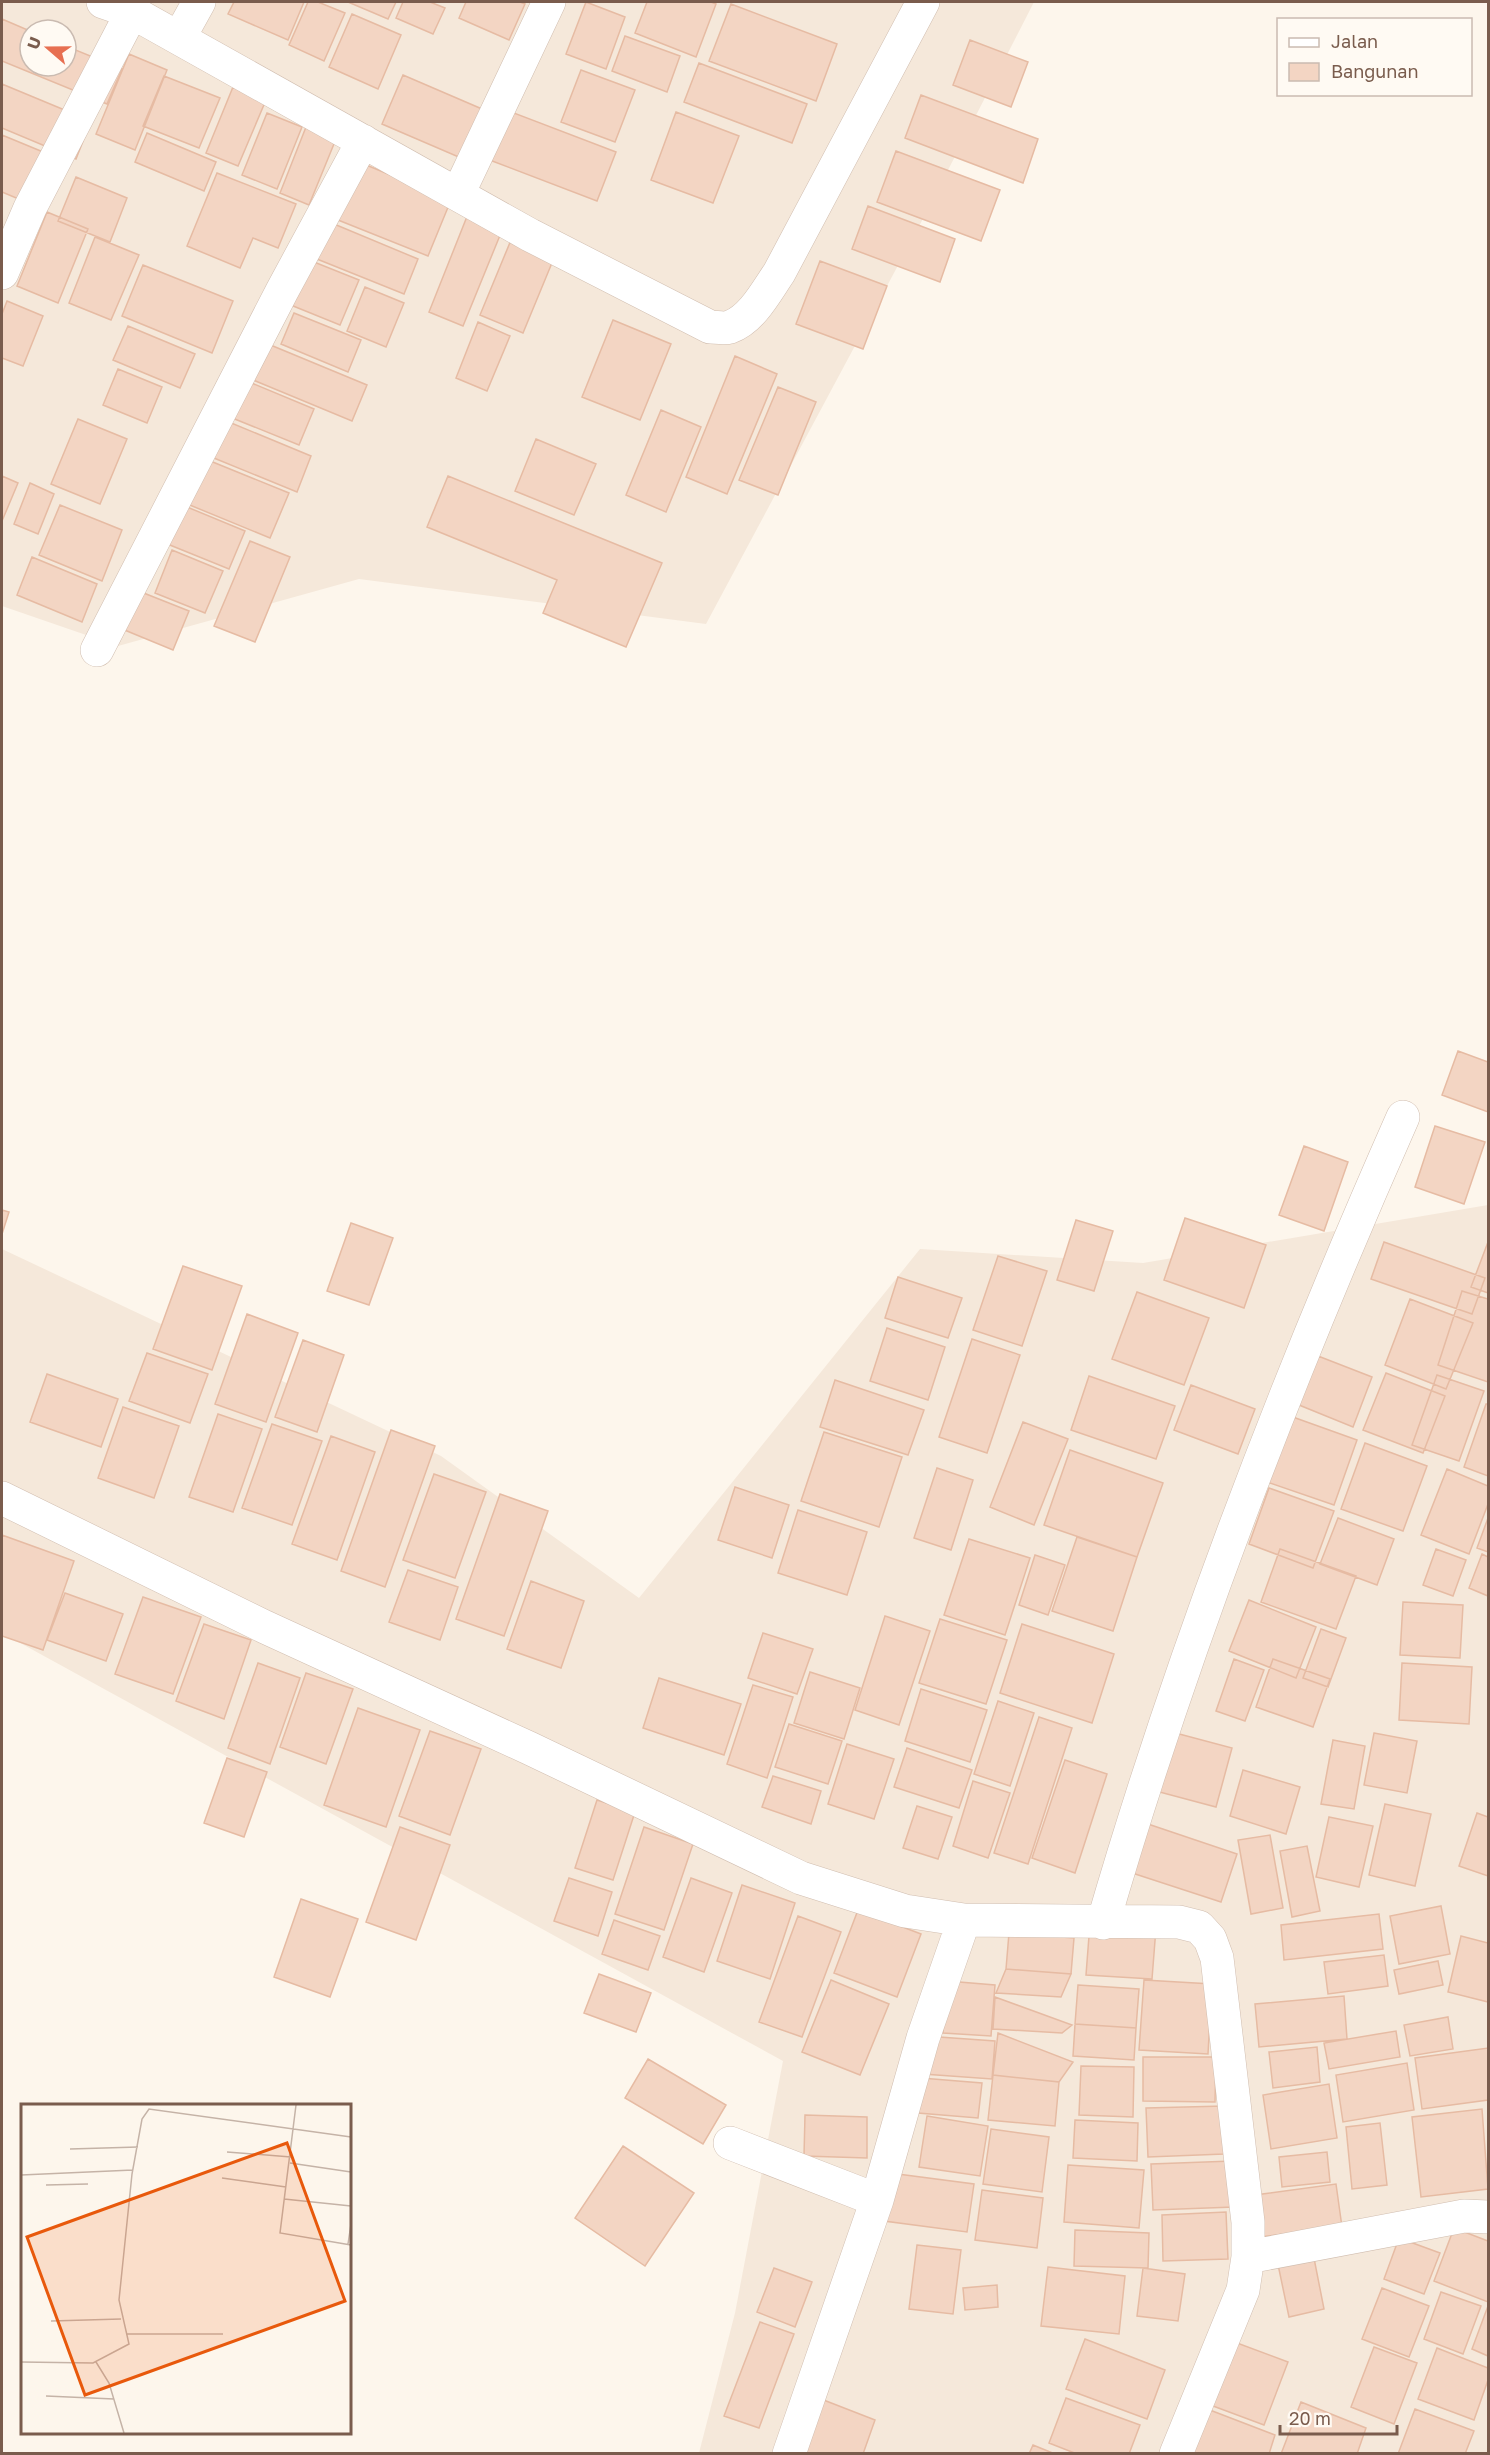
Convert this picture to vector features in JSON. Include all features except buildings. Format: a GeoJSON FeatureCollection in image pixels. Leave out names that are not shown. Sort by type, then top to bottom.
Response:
{"type":"FeatureCollection","features":[{"type":"Feature","properties":{"kind":"street"},"geometry":{"type":"LineString","coordinates":[[179,38],[199,2]]}},
{"type":"Feature","properties":{"kind":"street"},"geometry":{"type":"LineString","coordinates":[[458,194],[549,2]]}},
{"type":"Feature","properties":{"kind":"street"},"geometry":{"type":"LineString","coordinates":[[2,273],[118,7],[179,38],[530,235],[710,327],[728,328],[742,320],[760,302],[779,273],[923,2]]}},
{"type":"Feature","properties":{"kind":"street"},"geometry":{"type":"LineString","coordinates":[[97,650],[282,291],[363,141]]}},
{"type":"Feature","properties":{"kind":"street"},"geometry":{"type":"LineString","coordinates":[[1103,1923],[1161,1731],[1234,1532],[1348,1240],[1403,1117]]}},
{"type":"Feature","properties":{"kind":"street"},"geometry":{"type":"LineString","coordinates":[[2,1498],[264,1627],[529,1748],[801,1878],[905,1911],[964,1920],[1179,1922],[1200,1928],[1210,1940],[1217,1958],[1248,2222],[1248,2257],[1243,2290],[1176,2454]]}},
{"type":"Feature","properties":{"kind":"street"},"geometry":{"type":"LineString","coordinates":[[789,2454],[877,2200],[923,2038],[964,1920]]}},
{"type":"Feature","properties":{"kind":"street"},"geometry":{"type":"LineString","coordinates":[[730,2143],[877,2200]]}},
{"type":"Feature","properties":{"kind":"street"},"geometry":{"type":"LineString","coordinates":[[1248,2257],[1464,2216],[1488,2217]]}},
{"type":"Feature","properties":{"kind":"shaded area"},"geometry":{"type":"Polygon","coordinates":[[[2,2],[1034,2],[925,215],[706,624],[359,579],[118,646],[2,606],[2,2]]]}},
{"type":"Feature","properties":{"kind":"shaded area"},"geometry":{"type":"Polygon","coordinates":[[[1488,1205],[1488,2453],[699,2453],[735,2313],[783,2061],[2,1633],[2,1249],[441,1456],[639,1598],[920,1249],[1143,1263],[1488,1205]]]}}]}
